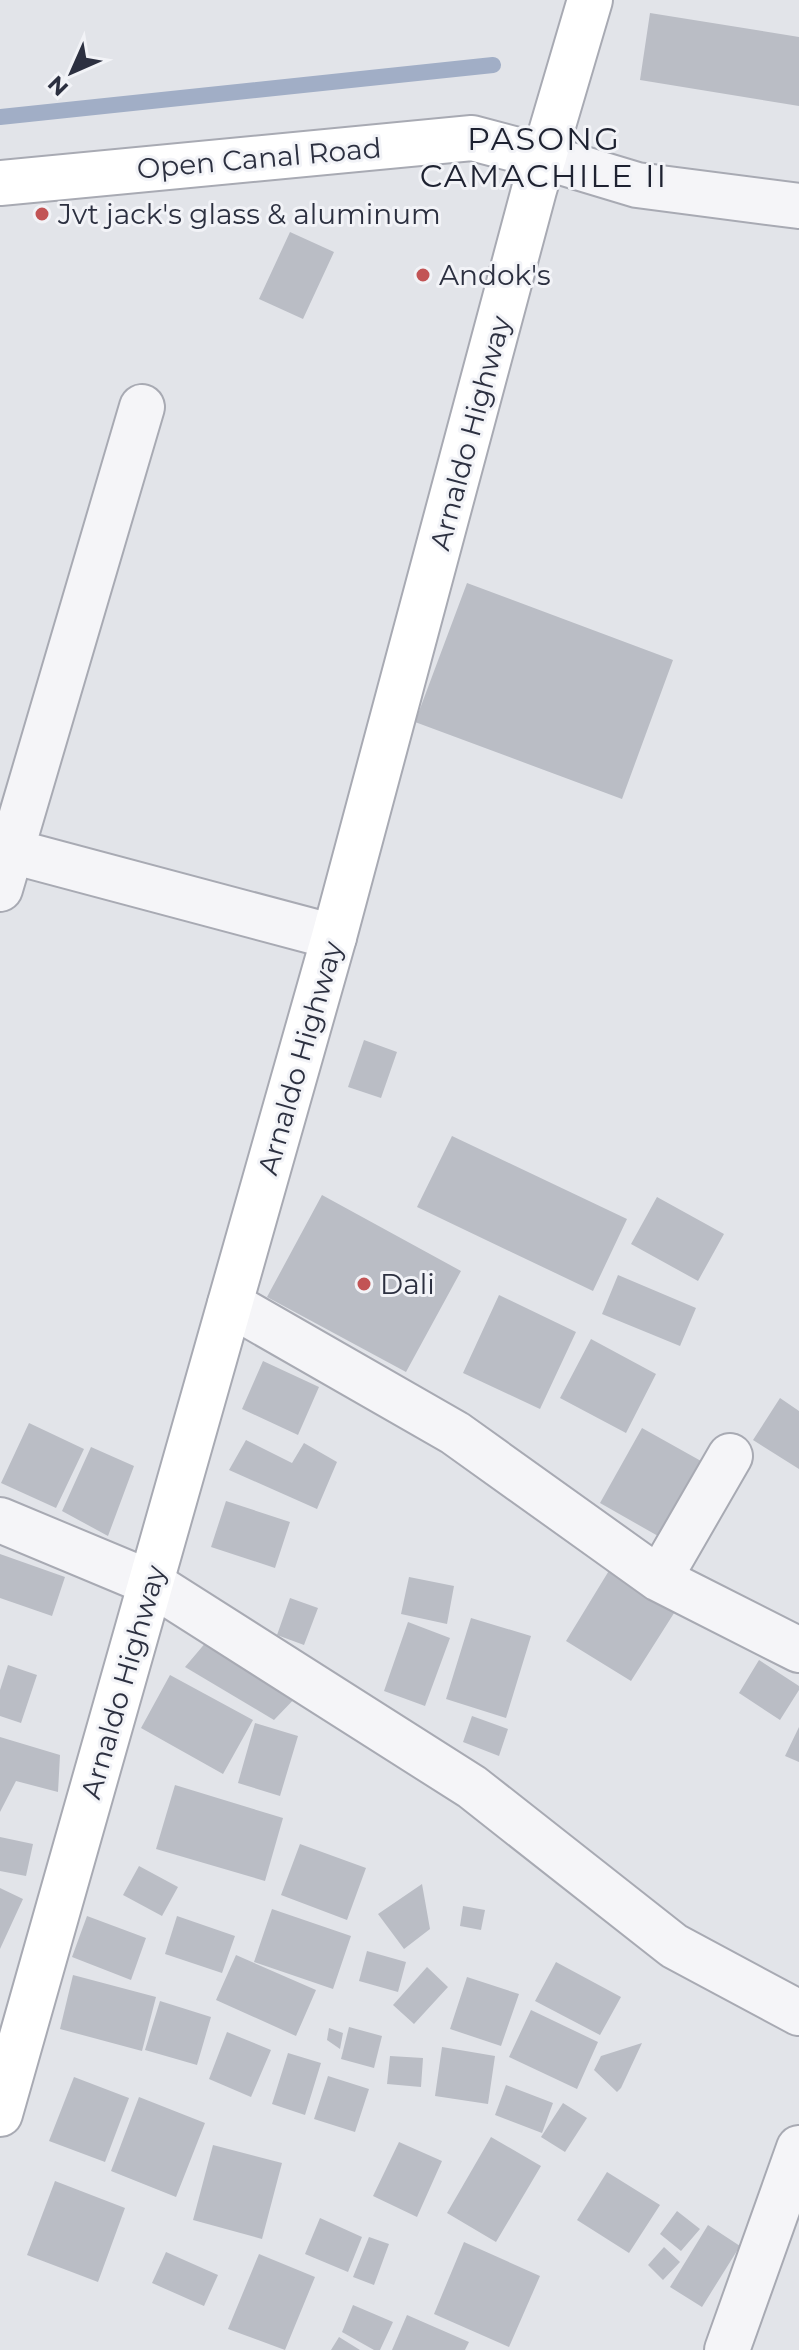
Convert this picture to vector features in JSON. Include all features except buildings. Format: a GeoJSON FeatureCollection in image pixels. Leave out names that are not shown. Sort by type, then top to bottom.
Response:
{"type":"FeatureCollection","features":[{"type":"Feature","properties":{"kind":"main road","name":"Arnaldo Highway"},"geometry":{"type":"LineString","coordinates":[[0,2114],[334,937],[544,157],[590,0]]}},
{"type":"Feature","properties":{"kind":"main road","name":"Open Canal Road"},"geometry":{"type":"LineString","coordinates":[[0,183],[472,138],[544,157]]}},
{"type":"Feature","properties":{"kind":"street","name":"Open Canal Road"},"geometry":{"type":"LineString","coordinates":[[544,157],[637,185],[799,206]]}},
{"type":"Feature","properties":{"kind":"street"},"geometry":{"type":"LineString","coordinates":[[142,407],[4,862],[334,937]]}},
{"type":"Feature","properties":{"kind":"street"},"geometry":{"type":"LineString","coordinates":[[230,1304],[455,1433],[659,1579],[799,1650]]}},
{"type":"Feature","properties":{"kind":"street"},"geometry":{"type":"LineString","coordinates":[[659,1579],[730,1456]]}},
{"type":"Feature","properties":{"kind":"street"},"geometry":{"type":"LineString","coordinates":[[0,1520],[151,1583],[472,1787],[674,1946],[799,2013]]}},
{"type":"Feature","properties":{"kind":"street"},"geometry":{"type":"LineString","coordinates":[[727,2350],[799,2148]]}},
{"type":"Feature","properties":{"kind":"waterway"},"geometry":{"type":"LineString","coordinates":[[0,117],[493,65]]}},
{"type":"Feature","properties":{"kind":"place","name":"Jvt jack's glass & aluminum"},"geometry":{"type":"Point","coordinates":[42,214]}},
{"type":"Feature","properties":{"kind":"place","name":"Andok's"},"geometry":{"type":"Point","coordinates":[423,275]}},
{"type":"Feature","properties":{"kind":"place","name":"Dali"},"geometry":{"type":"Point","coordinates":[364,1284]}},
{"type":"Feature","properties":{"kind":"district","name":"PASONG CAMACHILE II"},"geometry":{"type":"Point","coordinates":[544,156]}}]}
